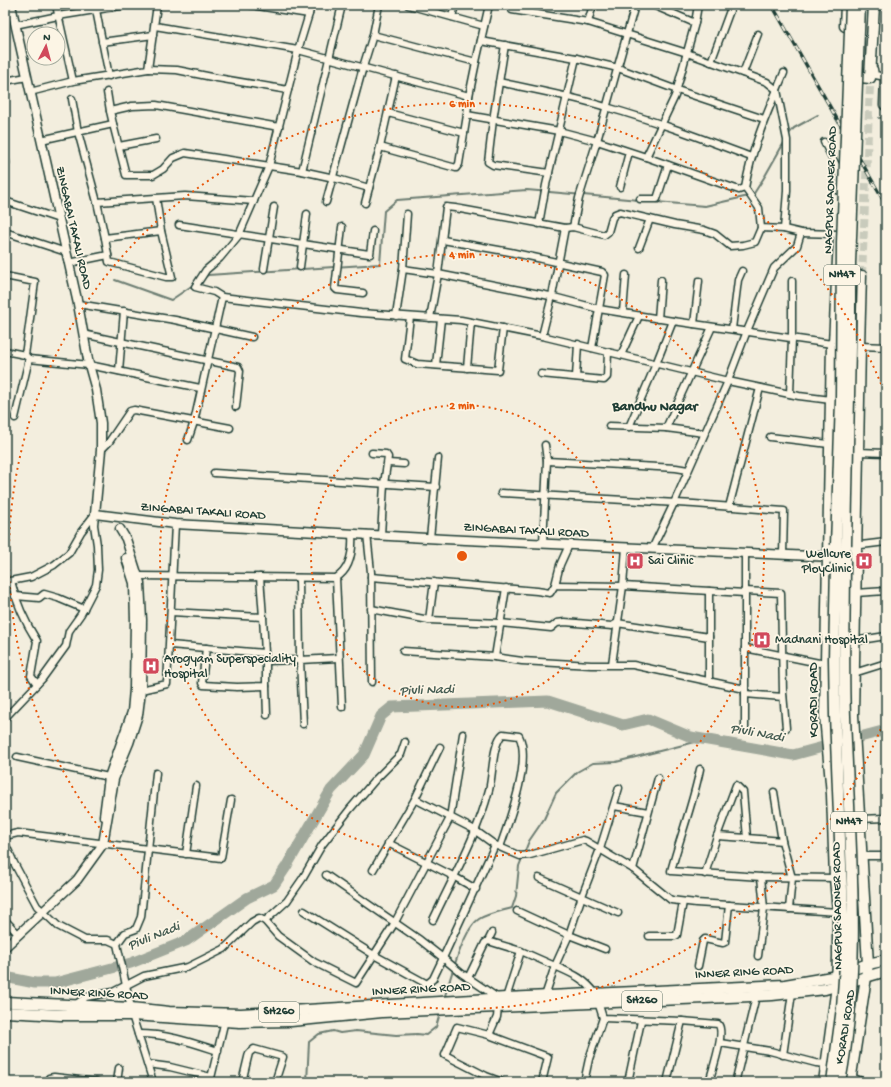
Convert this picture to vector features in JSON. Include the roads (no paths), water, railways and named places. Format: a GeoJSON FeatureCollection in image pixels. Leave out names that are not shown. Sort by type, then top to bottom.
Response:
{"type":"FeatureCollection","features":[{"type":"Feature","properties":{"kind":"main road"},"geometry":{"type":"LineString","coordinates":[[846,5],[844,72],[846,75],[870,82],[874,5]]}},
{"type":"Feature","properties":{"kind":"main road","name":"NAGPUR SAONER ROAD"},"geometry":{"type":"LineString","coordinates":[[846,546],[841,401],[842,242],[851,5]]}},
{"type":"Feature","properties":{"kind":"main road","name":"NAGPUR SAONER ROAD"},"geometry":{"type":"LineString","coordinates":[[846,546],[850,263],[860,5]]}},
{"type":"Feature","properties":{"kind":"main road"},"geometry":{"type":"LineString","coordinates":[[832,344],[860,346],[858,452],[846,546],[841,560],[855,593],[853,715],[868,964]]}},
{"type":"Feature","properties":{"kind":"main road","name":"KORADI ROAD"},"geometry":{"type":"LineString","coordinates":[[832,344],[829,444],[841,560]]}},
{"type":"Feature","properties":{"kind":"main road","name":"KORADI ROAD"},"geometry":{"type":"LineString","coordinates":[[824,1082],[837,981],[838,956],[838,912],[835,878],[832,794],[829,771],[826,716],[827,661],[841,560],[846,546]]}},
{"type":"Feature","properties":{"kind":"main road","name":"NAGPUR SAONER ROAD"},"geometry":{"type":"LineString","coordinates":[[832,1082],[844,997],[845,965],[835,708],[834,643],[841,560]]}},
{"type":"Feature","properties":{"kind":"main road","name":"NAGPUR SAONER ROAD"},"geometry":{"type":"LineString","coordinates":[[840,1082],[844,1058],[852,967],[853,913],[845,715],[841,560]]}},
{"type":"Feature","properties":{"kind":"main road"},"geometry":{"type":"LineString","coordinates":[[832,794],[858,790]]}},
{"type":"Feature","properties":{"kind":"main road"},"geometry":{"type":"LineString","coordinates":[[838,956],[868,950]]}},
{"type":"Feature","properties":{"kind":"main road","name":"SH260"},"geometry":{"type":"LineString","coordinates":[[837,981],[868,964],[886,960]]}},
{"type":"Feature","properties":{"kind":"main road","name":"KORADI ROAD"},"geometry":{"type":"LineString","coordinates":[[850,1080],[868,964]]}},
{"type":"Feature","properties":{"kind":"main road","name":"SH260"},"geometry":{"type":"LineString","coordinates":[[837,981],[867,977],[886,971]]}},
{"type":"Feature","properties":{"kind":"main road","name":"INNER RING ROAD"},"geometry":{"type":"LineString","coordinates":[[225,1017],[276,1012],[451,1001],[756,996],[825,989],[837,981]]}},
{"type":"Feature","properties":{"kind":"main road","name":"INNER RING ROAD"},"geometry":{"type":"LineString","coordinates":[[5,1002],[291,1021],[382,1012],[443,1010],[545,996],[597,998],[837,981]]}},
{"type":"Feature","properties":{"kind":"main road","name":"INNER RING ROAD"},"geometry":{"type":"LineString","coordinates":[[5,1012],[61,1015],[131,1011]]}},
{"type":"Feature","properties":{"kind":"street","name":"ZINGABAI TAKALI ROAD"},"geometry":{"type":"LineString","coordinates":[[11,5],[78,304],[89,365],[96,390],[101,423],[101,450],[94,514],[176,524],[543,544],[783,555],[841,560]]}},
{"type":"Feature","properties":{"kind":"street"},"geometry":{"type":"LineString","coordinates":[[56,5],[73,81]]}},
{"type":"Feature","properties":{"kind":"street"},"geometry":{"type":"LineString","coordinates":[[15,25],[96,7],[126,5]]}},
{"type":"Feature","properties":{"kind":"street"},"geometry":{"type":"LineString","coordinates":[[148,69],[157,5]]}},
{"type":"Feature","properties":{"kind":"street"},"geometry":{"type":"LineString","coordinates":[[251,5],[309,14]]}},
{"type":"Feature","properties":{"kind":"street"},"geometry":{"type":"LineString","coordinates":[[311,5],[298,50],[269,166],[239,235],[220,258],[206,270],[195,287],[214,292],[222,297],[361,313],[471,322],[578,344],[691,373],[760,388],[831,400]]}},
{"type":"Feature","properties":{"kind":"street"},"geometry":{"type":"LineString","coordinates":[[302,171],[342,5]]}},
{"type":"Feature","properties":{"kind":"street"},"geometry":{"type":"LineString","coordinates":[[326,202],[373,35],[379,5]]}},
{"type":"Feature","properties":{"kind":"street"},"geometry":{"type":"LineString","coordinates":[[408,5],[417,6],[484,26]]}},
{"type":"Feature","properties":{"kind":"street"},"geometry":{"type":"LineString","coordinates":[[452,17],[455,5]]}},
{"type":"Feature","properties":{"kind":"street"},"geometry":{"type":"LineString","coordinates":[[380,147],[456,168],[464,133],[476,62],[489,5]]}},
{"type":"Feature","properties":{"kind":"street"},"geometry":{"type":"LineString","coordinates":[[513,5],[512,10],[588,22],[687,53],[766,82],[777,90],[787,137],[787,191],[784,229]]}},
{"type":"Feature","properties":{"kind":"street"},"geometry":{"type":"LineString","coordinates":[[588,22],[593,5]]}},
{"type":"Feature","properties":{"kind":"street"},"geometry":{"type":"LineString","coordinates":[[573,227],[580,195],[607,107],[635,5]]}},
{"type":"Feature","properties":{"kind":"street"},"geometry":{"type":"LineString","coordinates":[[653,5],[695,23]]}},
{"type":"Feature","properties":{"kind":"street"},"geometry":{"type":"LineString","coordinates":[[646,158],[677,90],[695,23],[697,7],[691,5]]}},
{"type":"Feature","properties":{"kind":"street"},"geometry":{"type":"LineString","coordinates":[[711,62],[732,5]]}},
{"type":"Feature","properties":{"kind":"street"},"geometry":{"type":"LineString","coordinates":[[96,7],[109,76]]}},
{"type":"Feature","properties":{"kind":"street"},"geometry":{"type":"LineString","coordinates":[[155,26],[298,50],[470,96]]}},
{"type":"Feature","properties":{"kind":"street"},"geometry":{"type":"LineString","coordinates":[[742,73],[758,34]]}},
{"type":"Feature","properties":{"kind":"street"},"geometry":{"type":"LineString","coordinates":[[102,42],[153,35]]}},
{"type":"Feature","properties":{"kind":"street"},"geometry":{"type":"LineString","coordinates":[[373,35],[476,62]]}},
{"type":"Feature","properties":{"kind":"street"},"geometry":{"type":"LineString","coordinates":[[872,36],[876,47],[875,74],[876,76],[885,77],[882,105],[886,108]]}},
{"type":"Feature","properties":{"kind":"street"},"geometry":{"type":"LineString","coordinates":[[481,41],[576,58],[618,68],[677,90],[764,119]]}},
{"type":"Feature","properties":{"kind":"street"},"geometry":{"type":"LineString","coordinates":[[506,45],[493,120],[488,162],[493,165],[549,173]]}},
{"type":"Feature","properties":{"kind":"street"},"geometry":{"type":"LineString","coordinates":[[539,224],[546,185],[576,58]]}},
{"type":"Feature","properties":{"kind":"street"},"geometry":{"type":"LineString","coordinates":[[30,92],[73,81],[148,69],[177,70],[288,90]]}},
{"type":"Feature","properties":{"kind":"street"},"geometry":{"type":"LineString","coordinates":[[430,318],[443,240],[446,208],[455,208],[565,228],[573,227],[604,235],[608,232],[612,218],[615,214],[620,212],[704,230],[715,234],[730,246],[744,245],[755,242],[761,228],[759,208],[745,188],[751,157],[764,119],[784,73]]}},
{"type":"Feature","properties":{"kind":"street"},"geometry":{"type":"LineString","coordinates":[[365,203],[380,147],[396,76]]}},
{"type":"Feature","properties":{"kind":"street"},"geometry":{"type":"LineString","coordinates":[[5,81],[27,77]]}},
{"type":"Feature","properties":{"kind":"street"},"geometry":{"type":"LineString","coordinates":[[499,82],[567,96],[607,107],[662,124],[751,157]]}},
{"type":"Feature","properties":{"kind":"street"},"geometry":{"type":"LineString","coordinates":[[106,92],[126,175],[153,175],[162,169],[173,158],[185,153],[302,171],[369,188]]}},
{"type":"Feature","properties":{"kind":"street"},"geometry":{"type":"LineString","coordinates":[[72,98],[78,132],[97,202],[109,262],[166,277],[172,277],[161,231],[156,198]]}},
{"type":"Feature","properties":{"kind":"street"},"geometry":{"type":"LineString","coordinates":[[110,111],[132,106],[156,105],[279,127]]}},
{"type":"Feature","properties":{"kind":"street"},"geometry":{"type":"LineString","coordinates":[[388,113],[464,133]]}},
{"type":"Feature","properties":{"kind":"street"},"geometry":{"type":"LineString","coordinates":[[467,115],[559,131],[597,141],[739,190],[745,188]]}},
{"type":"Feature","properties":{"kind":"street"},"geometry":{"type":"LineString","coordinates":[[41,140],[113,124]]}},
{"type":"Feature","properties":{"kind":"street"},"geometry":{"type":"LineString","coordinates":[[119,146],[156,139]]}},
{"type":"Feature","properties":{"kind":"street"},"geometry":{"type":"LineString","coordinates":[[403,268],[552,296],[599,309],[832,344],[838,234],[839,171],[824,142]]}},
{"type":"Feature","properties":{"kind":"street"},"geometry":{"type":"LineString","coordinates":[[620,187],[629,152]]}},
{"type":"Feature","properties":{"kind":"street"},"geometry":{"type":"LineString","coordinates":[[640,199],[657,199],[668,165]]}},
{"type":"Feature","properties":{"kind":"street"},"geometry":{"type":"LineString","coordinates":[[97,202],[185,196],[254,202]]}},
{"type":"Feature","properties":{"kind":"street"},"geometry":{"type":"LineString","coordinates":[[5,201],[59,219]]}},
{"type":"Feature","properties":{"kind":"street"},"geometry":{"type":"LineString","coordinates":[[264,269],[274,207]]}},
{"type":"Feature","properties":{"kind":"street"},"geometry":{"type":"LineString","coordinates":[[300,267],[307,214]]}},
{"type":"Feature","properties":{"kind":"street"},"geometry":{"type":"LineString","coordinates":[[396,316],[403,268],[407,214]]}},
{"type":"Feature","properties":{"kind":"street"},"geometry":{"type":"LineString","coordinates":[[640,248],[650,219]]}},
{"type":"Feature","properties":{"kind":"street"},"geometry":{"type":"LineString","coordinates":[[179,226],[370,254],[373,232]]}},
{"type":"Feature","properties":{"kind":"street"},"geometry":{"type":"LineString","coordinates":[[342,227],[335,288],[337,290],[363,293]]}},
{"type":"Feature","properties":{"kind":"street"},"geometry":{"type":"LineString","coordinates":[[542,336],[552,296],[565,228]]}},
{"type":"Feature","properties":{"kind":"street"},"geometry":{"type":"LineString","coordinates":[[761,228],[784,229],[800,233],[838,234]]}},
{"type":"Feature","properties":{"kind":"street"},"geometry":{"type":"LineString","coordinates":[[104,238],[161,231]]}},
{"type":"Feature","properties":{"kind":"street"},"geometry":{"type":"LineString","coordinates":[[5,232],[66,252]]}},
{"type":"Feature","properties":{"kind":"street"},"geometry":{"type":"LineString","coordinates":[[652,549],[728,381],[746,331],[774,268],[798,246],[800,233]]}},
{"type":"Feature","properties":{"kind":"street"},"geometry":{"type":"LineString","coordinates":[[443,240],[510,252],[602,272],[605,275],[592,348]]}},
{"type":"Feature","properties":{"kind":"street"},"geometry":{"type":"LineString","coordinates":[[69,263],[108,255]]}},
{"type":"Feature","properties":{"kind":"street"},"geometry":{"type":"LineString","coordinates":[[732,329],[738,280],[742,271]]}},
{"type":"Feature","properties":{"kind":"street"},"geometry":{"type":"LineString","coordinates":[[623,312],[626,275]]}},
{"type":"Feature","properties":{"kind":"street"},"geometry":{"type":"LineString","coordinates":[[862,275],[860,346],[886,347]]}},
{"type":"Feature","properties":{"kind":"street"},"geometry":{"type":"LineString","coordinates":[[5,276],[35,282],[27,357],[15,418]]}},
{"type":"Feature","properties":{"kind":"street"},"geometry":{"type":"LineString","coordinates":[[658,319],[661,280]]}},
{"type":"Feature","properties":{"kind":"street"},"geometry":{"type":"LineString","coordinates":[[694,324],[699,281]]}},
{"type":"Feature","properties":{"kind":"street"},"geometry":{"type":"LineString","coordinates":[[790,394],[792,281]]}},
{"type":"Feature","properties":{"kind":"street"},"geometry":{"type":"LineString","coordinates":[[188,440],[194,422],[200,388],[222,297]]}},
{"type":"Feature","properties":{"kind":"street"},"geometry":{"type":"LineString","coordinates":[[78,304],[175,320],[215,328],[252,338]]}},
{"type":"Feature","properties":{"kind":"street"},"geometry":{"type":"LineString","coordinates":[[119,371],[124,311]]}},
{"type":"Feature","properties":{"kind":"street"},"geometry":{"type":"LineString","coordinates":[[410,316],[405,359],[417,364],[498,370],[503,328]]}},
{"type":"Feature","properties":{"kind":"street"},"geometry":{"type":"LineString","coordinates":[[621,355],[639,316]]}},
{"type":"Feature","properties":{"kind":"street"},"geometry":{"type":"LineString","coordinates":[[436,366],[441,319]]}},
{"type":"Feature","properties":{"kind":"street"},"geometry":{"type":"LineString","coordinates":[[629,426],[673,321]]}},
{"type":"Feature","properties":{"kind":"street"},"geometry":{"type":"LineString","coordinates":[[467,368],[471,322]]}},
{"type":"Feature","properties":{"kind":"street"},"geometry":{"type":"LineString","coordinates":[[666,428],[712,327]]}},
{"type":"Feature","properties":{"kind":"street"},"geometry":{"type":"LineString","coordinates":[[83,334],[238,367],[240,371],[236,407]]}},
{"type":"Feature","properties":{"kind":"street"},"geometry":{"type":"LineString","coordinates":[[576,377],[578,344]]}},
{"type":"Feature","properties":{"kind":"street"},"geometry":{"type":"LineString","coordinates":[[5,351],[27,357],[89,365],[200,388]]}},
{"type":"Feature","properties":{"kind":"street"},"geometry":{"type":"LineString","coordinates":[[541,374],[604,380],[607,377],[608,352]]}},
{"type":"Feature","properties":{"kind":"street"},"geometry":{"type":"LineString","coordinates":[[729,507],[760,388]]}},
{"type":"Feature","properties":{"kind":"street"},"geometry":{"type":"LineString","coordinates":[[101,450],[109,442],[130,411],[134,410],[230,428]]}},
{"type":"Feature","properties":{"kind":"street"},"geometry":{"type":"LineString","coordinates":[[608,426],[666,428],[704,433]]}},
{"type":"Feature","properties":{"kind":"street"},"geometry":{"type":"LineString","coordinates":[[770,437],[829,444]]}},
{"type":"Feature","properties":{"kind":"street"},"geometry":{"type":"LineString","coordinates":[[543,544],[547,461],[545,445]]}},
{"type":"Feature","properties":{"kind":"street"},"geometry":{"type":"LineString","coordinates":[[858,452],[886,453]]}},
{"type":"Feature","properties":{"kind":"street"},"geometry":{"type":"LineString","coordinates":[[372,453],[386,454],[388,457],[384,484],[381,535]]}},
{"type":"Feature","properties":{"kind":"street"},"geometry":{"type":"LineString","coordinates":[[430,538],[438,458]]}},
{"type":"Feature","properties":{"kind":"street"},"geometry":{"type":"LineString","coordinates":[[547,461],[676,468],[688,470]]}},
{"type":"Feature","properties":{"kind":"street"},"geometry":{"type":"LineString","coordinates":[[388,463],[404,464]]}},
{"type":"Feature","properties":{"kind":"street"},"geometry":{"type":"LineString","coordinates":[[214,473],[436,487]]}},
{"type":"Feature","properties":{"kind":"street"},"geometry":{"type":"LineString","coordinates":[[501,493],[784,511],[783,555]]}},
{"type":"Feature","properties":{"kind":"street"},"geometry":{"type":"LineString","coordinates":[[37,684],[31,676],[37,641],[29,628],[8,581],[31,577],[54,565],[69,553],[81,532],[94,514]]}},
{"type":"Feature","properties":{"kind":"street"},"geometry":{"type":"LineString","coordinates":[[5,718],[37,684],[66,646],[69,631],[84,609],[96,585],[98,570],[94,514]]}},
{"type":"Feature","properties":{"kind":"street"},"geometry":{"type":"LineString","coordinates":[[112,778],[112,764],[132,712],[135,681],[134,583],[121,541],[119,517]]}},
{"type":"Feature","properties":{"kind":"street"},"geometry":{"type":"LineString","coordinates":[[141,690],[167,684],[176,524]]}},
{"type":"Feature","properties":{"kind":"street"},"geometry":{"type":"LineString","coordinates":[[5,947],[77,880],[103,844],[104,806],[112,778],[129,743],[138,715],[141,690],[142,620],[140,583],[126,539],[120,529]]}},
{"type":"Feature","properties":{"kind":"street"},"geometry":{"type":"LineString","coordinates":[[138,576],[336,578],[341,575],[349,562],[353,549],[352,534]]}},
{"type":"Feature","properties":{"kind":"street"},"geometry":{"type":"LineString","coordinates":[[367,534],[372,577],[372,682]]}},
{"type":"Feature","properties":{"kind":"street"},"geometry":{"type":"LineString","coordinates":[[846,546],[886,542]]}},
{"type":"Feature","properties":{"kind":"street"},"geometry":{"type":"LineString","coordinates":[[372,577],[550,593],[555,585],[560,565],[569,545]]}},
{"type":"Feature","properties":{"kind":"street"},"geometry":{"type":"LineString","coordinates":[[612,664],[623,586],[626,548]]}},
{"type":"Feature","properties":{"kind":"street"},"geometry":{"type":"LineString","coordinates":[[745,553],[745,728]]}},
{"type":"Feature","properties":{"kind":"street"},"geometry":{"type":"LineString","coordinates":[[260,577],[266,662],[267,715]]}},
{"type":"Feature","properties":{"kind":"street"},"geometry":{"type":"LineString","coordinates":[[299,578],[300,660],[303,724]]}},
{"type":"Feature","properties":{"kind":"street"},"geometry":{"type":"LineString","coordinates":[[336,578],[338,658],[342,707]]}},
{"type":"Feature","properties":{"kind":"street"},"geometry":{"type":"LineString","coordinates":[[430,620],[434,582]]}},
{"type":"Feature","properties":{"kind":"street"},"geometry":{"type":"LineString","coordinates":[[555,585],[623,586],[781,593],[783,697],[786,728]]}},
{"type":"Feature","properties":{"kind":"street"},"geometry":{"type":"LineString","coordinates":[[495,657],[506,588]]}},
{"type":"Feature","properties":{"kind":"street"},"geometry":{"type":"LineString","coordinates":[[855,593],[886,590]]}},
{"type":"Feature","properties":{"kind":"street"},"geometry":{"type":"LineString","coordinates":[[709,591],[709,681]]}},
{"type":"Feature","properties":{"kind":"street"},"geometry":{"type":"LineString","coordinates":[[15,596],[39,598],[44,594],[84,609]]}},
{"type":"Feature","properties":{"kind":"street"},"geometry":{"type":"LineString","coordinates":[[371,609],[430,620],[500,623],[551,628],[558,623],[565,622],[612,626],[617,623],[709,637]]}},
{"type":"Feature","properties":{"kind":"street"},"geometry":{"type":"LineString","coordinates":[[171,612],[263,616]]}},
{"type":"Feature","properties":{"kind":"street"},"geometry":{"type":"LineString","coordinates":[[854,642],[886,636]]}},
{"type":"Feature","properties":{"kind":"street"},"geometry":{"type":"LineString","coordinates":[[170,646],[265,653]]}},
{"type":"Feature","properties":{"kind":"street"},"geometry":{"type":"LineString","coordinates":[[206,648],[203,685],[238,687],[266,686]]}},
{"type":"Feature","properties":{"kind":"street"},"geometry":{"type":"LineString","coordinates":[[745,648],[818,663],[827,661]]}},
{"type":"Feature","properties":{"kind":"street"},"geometry":{"type":"LineString","coordinates":[[403,651],[495,657],[522,661],[553,663],[633,665],[709,681],[745,691],[783,697]]}},
{"type":"Feature","properties":{"kind":"street"},"geometry":{"type":"LineString","coordinates":[[266,662],[338,658]]}},
{"type":"Feature","properties":{"kind":"street"},"geometry":{"type":"LineString","coordinates":[[854,673],[886,663]]}},
{"type":"Feature","properties":{"kind":"street"},"geometry":{"type":"LineString","coordinates":[[74,1006],[86,997],[113,992],[127,983],[144,976],[188,967],[224,949],[252,922],[259,918],[265,920],[278,936],[314,962],[356,983],[394,924],[450,818],[463,734]]}},
{"type":"Feature","properties":{"kind":"street"},"geometry":{"type":"LineString","coordinates":[[304,911],[374,955],[427,984],[433,979],[498,846],[515,801],[523,756],[522,742],[519,736],[503,734],[499,737],[496,745],[490,789],[476,832],[453,876],[433,920]]}},
{"type":"Feature","properties":{"kind":"street"},"geometry":{"type":"LineString","coordinates":[[265,920],[287,901],[303,878],[322,845],[365,791],[401,754],[405,742]]}},
{"type":"Feature","properties":{"kind":"street"},"geometry":{"type":"LineString","coordinates":[[373,870],[415,799],[440,747]]}},
{"type":"Feature","properties":{"kind":"street"},"geometry":{"type":"LineString","coordinates":[[18,757],[112,778]]}},
{"type":"Feature","properties":{"kind":"street"},"geometry":{"type":"LineString","coordinates":[[700,769],[671,872],[761,877],[835,878]]}},
{"type":"Feature","properties":{"kind":"street"},"geometry":{"type":"LineString","coordinates":[[117,944],[125,933],[136,929],[141,917],[156,773]]}},
{"type":"Feature","properties":{"kind":"street"},"geometry":{"type":"LineString","coordinates":[[633,869],[658,778]]}},
{"type":"Feature","properties":{"kind":"street"},"geometry":{"type":"LineString","coordinates":[[705,874],[736,785],[743,792],[747,838]]}},
{"type":"Feature","properties":{"kind":"street"},"geometry":{"type":"LineString","coordinates":[[186,854],[196,786]]}},
{"type":"Feature","properties":{"kind":"street"},"geometry":{"type":"LineString","coordinates":[[545,996],[600,849],[619,788]]}},
{"type":"Feature","properties":{"kind":"street"},"geometry":{"type":"LineString","coordinates":[[774,792],[782,841],[792,878],[789,909]]}},
{"type":"Feature","properties":{"kind":"street"},"geometry":{"type":"LineString","coordinates":[[415,799],[476,832],[498,846],[520,856],[530,855],[583,840],[586,841],[633,869],[671,900],[728,906],[838,912]]}},
{"type":"Feature","properties":{"kind":"street"},"geometry":{"type":"LineString","coordinates":[[5,836],[18,833],[221,858],[231,800]]}},
{"type":"Feature","properties":{"kind":"street"},"geometry":{"type":"LineString","coordinates":[[614,806],[648,812]]}},
{"type":"Feature","properties":{"kind":"street"},"geometry":{"type":"LineString","coordinates":[[859,819],[886,818]]}},
{"type":"Feature","properties":{"kind":"street"},"geometry":{"type":"LineString","coordinates":[[717,836],[782,841]]}},
{"type":"Feature","properties":{"kind":"street"},"geometry":{"type":"LineString","coordinates":[[388,843],[476,889]]}},
{"type":"Feature","properties":{"kind":"street"},"geometry":{"type":"LineString","coordinates":[[6,846],[37,906],[58,926],[85,940],[108,940],[117,944]]}},
{"type":"Feature","properties":{"kind":"street"},"geometry":{"type":"LineString","coordinates":[[5,870],[6,846]]}},
{"type":"Feature","properties":{"kind":"street"},"geometry":{"type":"LineString","coordinates":[[862,856],[886,856]]}},
{"type":"Feature","properties":{"kind":"street"},"geometry":{"type":"LineString","coordinates":[[326,875],[394,924],[420,940],[461,973],[501,1001]]}},
{"type":"Feature","properties":{"kind":"street"},"geometry":{"type":"LineString","coordinates":[[758,956],[764,908],[761,877]]}},
{"type":"Feature","properties":{"kind":"street"},"geometry":{"type":"LineString","coordinates":[[539,878],[618,913]]}},
{"type":"Feature","properties":{"kind":"street"},"geometry":{"type":"LineString","coordinates":[[649,936],[675,936],[677,934],[683,902]]}},
{"type":"Feature","properties":{"kind":"street"},"geometry":{"type":"LineString","coordinates":[[698,966],[703,941],[705,939],[723,943],[725,942],[728,906]]}},
{"type":"Feature","properties":{"kind":"street"},"geometry":{"type":"LineString","coordinates":[[517,911],[569,935],[604,948]]}},
{"type":"Feature","properties":{"kind":"street"},"geometry":{"type":"LineString","coordinates":[[5,920],[19,935]]}},
{"type":"Feature","properties":{"kind":"street"},"geometry":{"type":"LineString","coordinates":[[468,978],[485,943],[488,941],[492,933]]}},
{"type":"Feature","properties":{"kind":"street"},"geometry":{"type":"LineString","coordinates":[[488,941],[521,951],[577,975],[589,984],[597,998],[603,1018],[589,1059],[584,1082]]}},
{"type":"Feature","properties":{"kind":"street"},"geometry":{"type":"LineString","coordinates":[[117,944],[127,983],[131,1011],[153,1082]]}},
{"type":"Feature","properties":{"kind":"street"},"geometry":{"type":"LineString","coordinates":[[489,1036],[521,951]]}},
{"type":"Feature","properties":{"kind":"street"},"geometry":{"type":"LineString","coordinates":[[783,1055],[792,993]]}},
{"type":"Feature","properties":{"kind":"street"},"geometry":{"type":"LineString","coordinates":[[736,1079],[756,996]]}},
{"type":"Feature","properties":{"kind":"street"},"geometry":{"type":"LineString","coordinates":[[147,1064],[170,1067],[210,1079],[225,1017]]}},
{"type":"Feature","properties":{"kind":"street"},"geometry":{"type":"LineString","coordinates":[[603,1018],[718,1024],[721,1029],[720,1043],[709,1082]]}},
{"type":"Feature","properties":{"kind":"street"},"geometry":{"type":"LineString","coordinates":[[628,1082],[641,1021]]}},
{"type":"Feature","properties":{"kind":"street"},"geometry":{"type":"LineString","coordinates":[[667,1082],[682,1021]]}},
{"type":"Feature","properties":{"kind":"street"},"geometry":{"type":"LineString","coordinates":[[502,1082],[486,1076],[445,1055],[457,1027],[489,1036],[548,1057],[542,1082]]}},
{"type":"Feature","properties":{"kind":"street"},"geometry":{"type":"LineString","coordinates":[[138,1034],[160,1035],[181,1039],[218,1051]]}},
{"type":"Feature","properties":{"kind":"street"},"geometry":{"type":"LineString","coordinates":[[720,1043],[827,1064]]}},
{"type":"Feature","properties":{"kind":"street"},"geometry":{"type":"LineString","coordinates":[[242,1082],[249,1053],[254,1049],[283,1056],[275,1082]]}},
{"type":"Feature","properties":{"kind":"street"},"geometry":{"type":"LineString","coordinates":[[117,1082],[120,1068]]}},
{"type":"Feature","properties":{"kind":"street"},"geometry":{"type":"LineString","coordinates":[[47,1082],[49,1078],[54,1077],[97,1082]]}},
{"type":"Feature","properties":{"kind":"street"},"geometry":{"type":"LineString","coordinates":[[850,1080],[864,1082]]}},
{"type":"Feature","properties":{"kind":"waterway"},"geometry":{"type":"LineString","coordinates":[[788,135],[794,128],[818,115]]}},
{"type":"Feature","properties":{"kind":"waterway"},"geometry":{"type":"LineString","coordinates":[[879,118],[886,117]]}},
{"type":"Feature","properties":{"kind":"waterway"},"geometry":{"type":"LineString","coordinates":[[656,202],[705,206],[753,195],[786,139]]}},
{"type":"Feature","properties":{"kind":"waterway"},"geometry":{"type":"LineString","coordinates":[[204,278],[208,275],[380,264],[384,211],[397,200],[527,190],[639,200]]}},
{"type":"Feature","properties":{"kind":"waterway"},"geometry":{"type":"LineString","coordinates":[[115,280],[171,300],[193,285]]}},
{"type":"Feature","properties":{"kind":"waterway","name":"Pivli Nadi"},"geometry":{"type":"LineString","coordinates":[[5,977],[35,983],[55,983],[131,963],[186,941],[247,898],[274,885],[331,790],[364,755],[381,716],[392,707],[548,701],[623,725],[648,719],[691,737],[793,755],[886,730]]}},
{"type":"Feature","properties":{"kind":"waterway"},"geometry":{"type":"LineString","coordinates":[[444,999],[462,944],[473,925],[482,917],[512,908],[516,896],[519,866],[529,841],[544,819],[556,793],[577,772],[593,763],[616,762],[703,740]]}},
{"type":"Feature","properties":{"kind":"waterway"},"geometry":{"type":"LineString","coordinates":[[307,1082],[309,1042],[319,1034],[333,1031],[340,1033],[356,1031],[396,1035],[426,1035],[436,1027],[440,1013]]}},
{"type":"Feature","properties":{"kind":"tunnel"},"geometry":{"type":"LineString","coordinates":[[862,275],[870,85]]}},
{"type":"Feature","properties":{"kind":"railway"},"geometry":{"type":"LineString","coordinates":[[772,5],[886,205]]}},
{"type":"Feature","properties":{"kind":"place","name":"Sai Clinic"},"geometry":{"type":"Point","coordinates":[635,561]}},
{"type":"Feature","properties":{"kind":"place","name":"Wellcure PloyClinic"},"geometry":{"type":"Point","coordinates":[864,561]}},
{"type":"Feature","properties":{"kind":"place","name":"Madnani Hospital"},"geometry":{"type":"Point","coordinates":[762,640]}},
{"type":"Feature","properties":{"kind":"place","name":"Arogyam Superspeciality Hospital"},"geometry":{"type":"Point","coordinates":[151,666]}},
{"type":"Feature","properties":{"kind":"district","name":"Bandhu Nagar"},"geometry":{"type":"Point","coordinates":[655,407]}}]}
